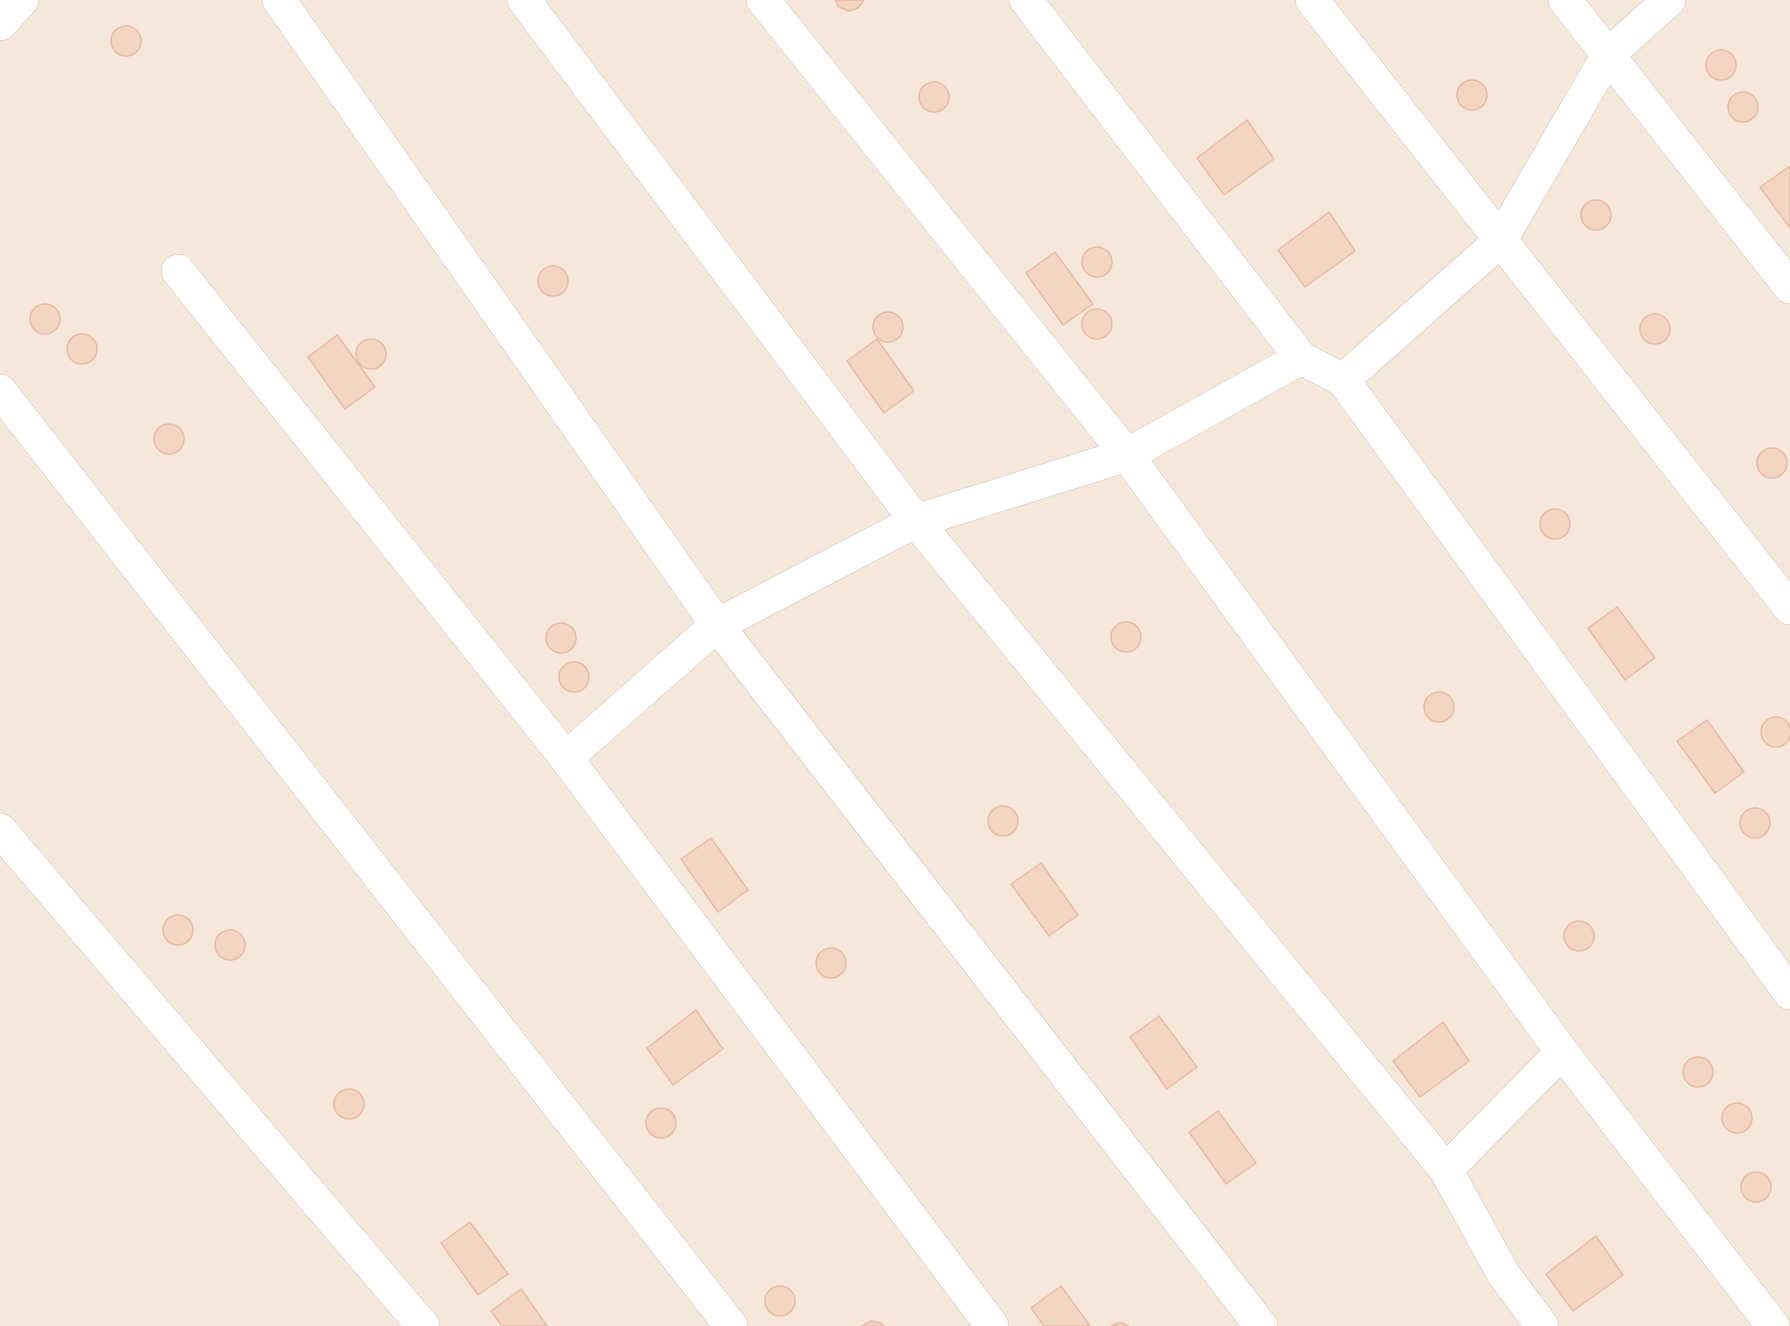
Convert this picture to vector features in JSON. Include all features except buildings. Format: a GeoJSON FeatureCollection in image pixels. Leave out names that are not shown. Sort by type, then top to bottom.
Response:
{"type":"FeatureCollection","features":[{"type":"Feature","properties":{"kind":"street"},"geometry":{"type":"LineString","coordinates":[[0,24],[22,0]]}},
{"type":"Feature","properties":{"kind":"street"},"geometry":{"type":"LineString","coordinates":[[279,0],[717,625],[1261,1326]]}},
{"type":"Feature","properties":{"kind":"street"},"geometry":{"type":"LineString","coordinates":[[524,0],[916,521],[1446,1170],[1504,1275],[1542,1326]]}},
{"type":"Feature","properties":{"kind":"street"},"geometry":{"type":"LineString","coordinates":[[763,0],[1127,455],[1562,1052],[1773,1326]]}},
{"type":"Feature","properties":{"kind":"street"},"geometry":{"type":"LineString","coordinates":[[1026,0],[1301,358],[1343,380],[1790,993]]}},
{"type":"Feature","properties":{"kind":"street"},"geometry":{"type":"LineString","coordinates":[[1312,0],[1790,608]]}},
{"type":"Feature","properties":{"kind":"street"},"geometry":{"type":"LineString","coordinates":[[1565,0],[1790,287]]}},
{"type":"Feature","properties":{"kind":"street"},"geometry":{"type":"LineString","coordinates":[[1343,380],[1500,241],[1608,55],[1669,0]]}},
{"type":"Feature","properties":{"kind":"street"},"geometry":{"type":"LineString","coordinates":[[178,271],[566,758],[992,1326]]}},
{"type":"Feature","properties":{"kind":"street"},"geometry":{"type":"LineString","coordinates":[[566,758],[717,625],[916,521],[1127,455],[1301,358]]}},
{"type":"Feature","properties":{"kind":"street"},"geometry":{"type":"LineString","coordinates":[[0,391],[731,1326]]}},
{"type":"Feature","properties":{"kind":"street"},"geometry":{"type":"LineString","coordinates":[[0,830],[423,1326]]}},
{"type":"Feature","properties":{"kind":"street"},"geometry":{"type":"LineString","coordinates":[[1446,1170],[1562,1052]]}},
{"type":"Feature","properties":{"kind":"shaded area"},"geometry":{"type":"Polygon","coordinates":[[[0,0],[1790,0],[1790,1326],[0,1326],[0,0]]]}}]}
